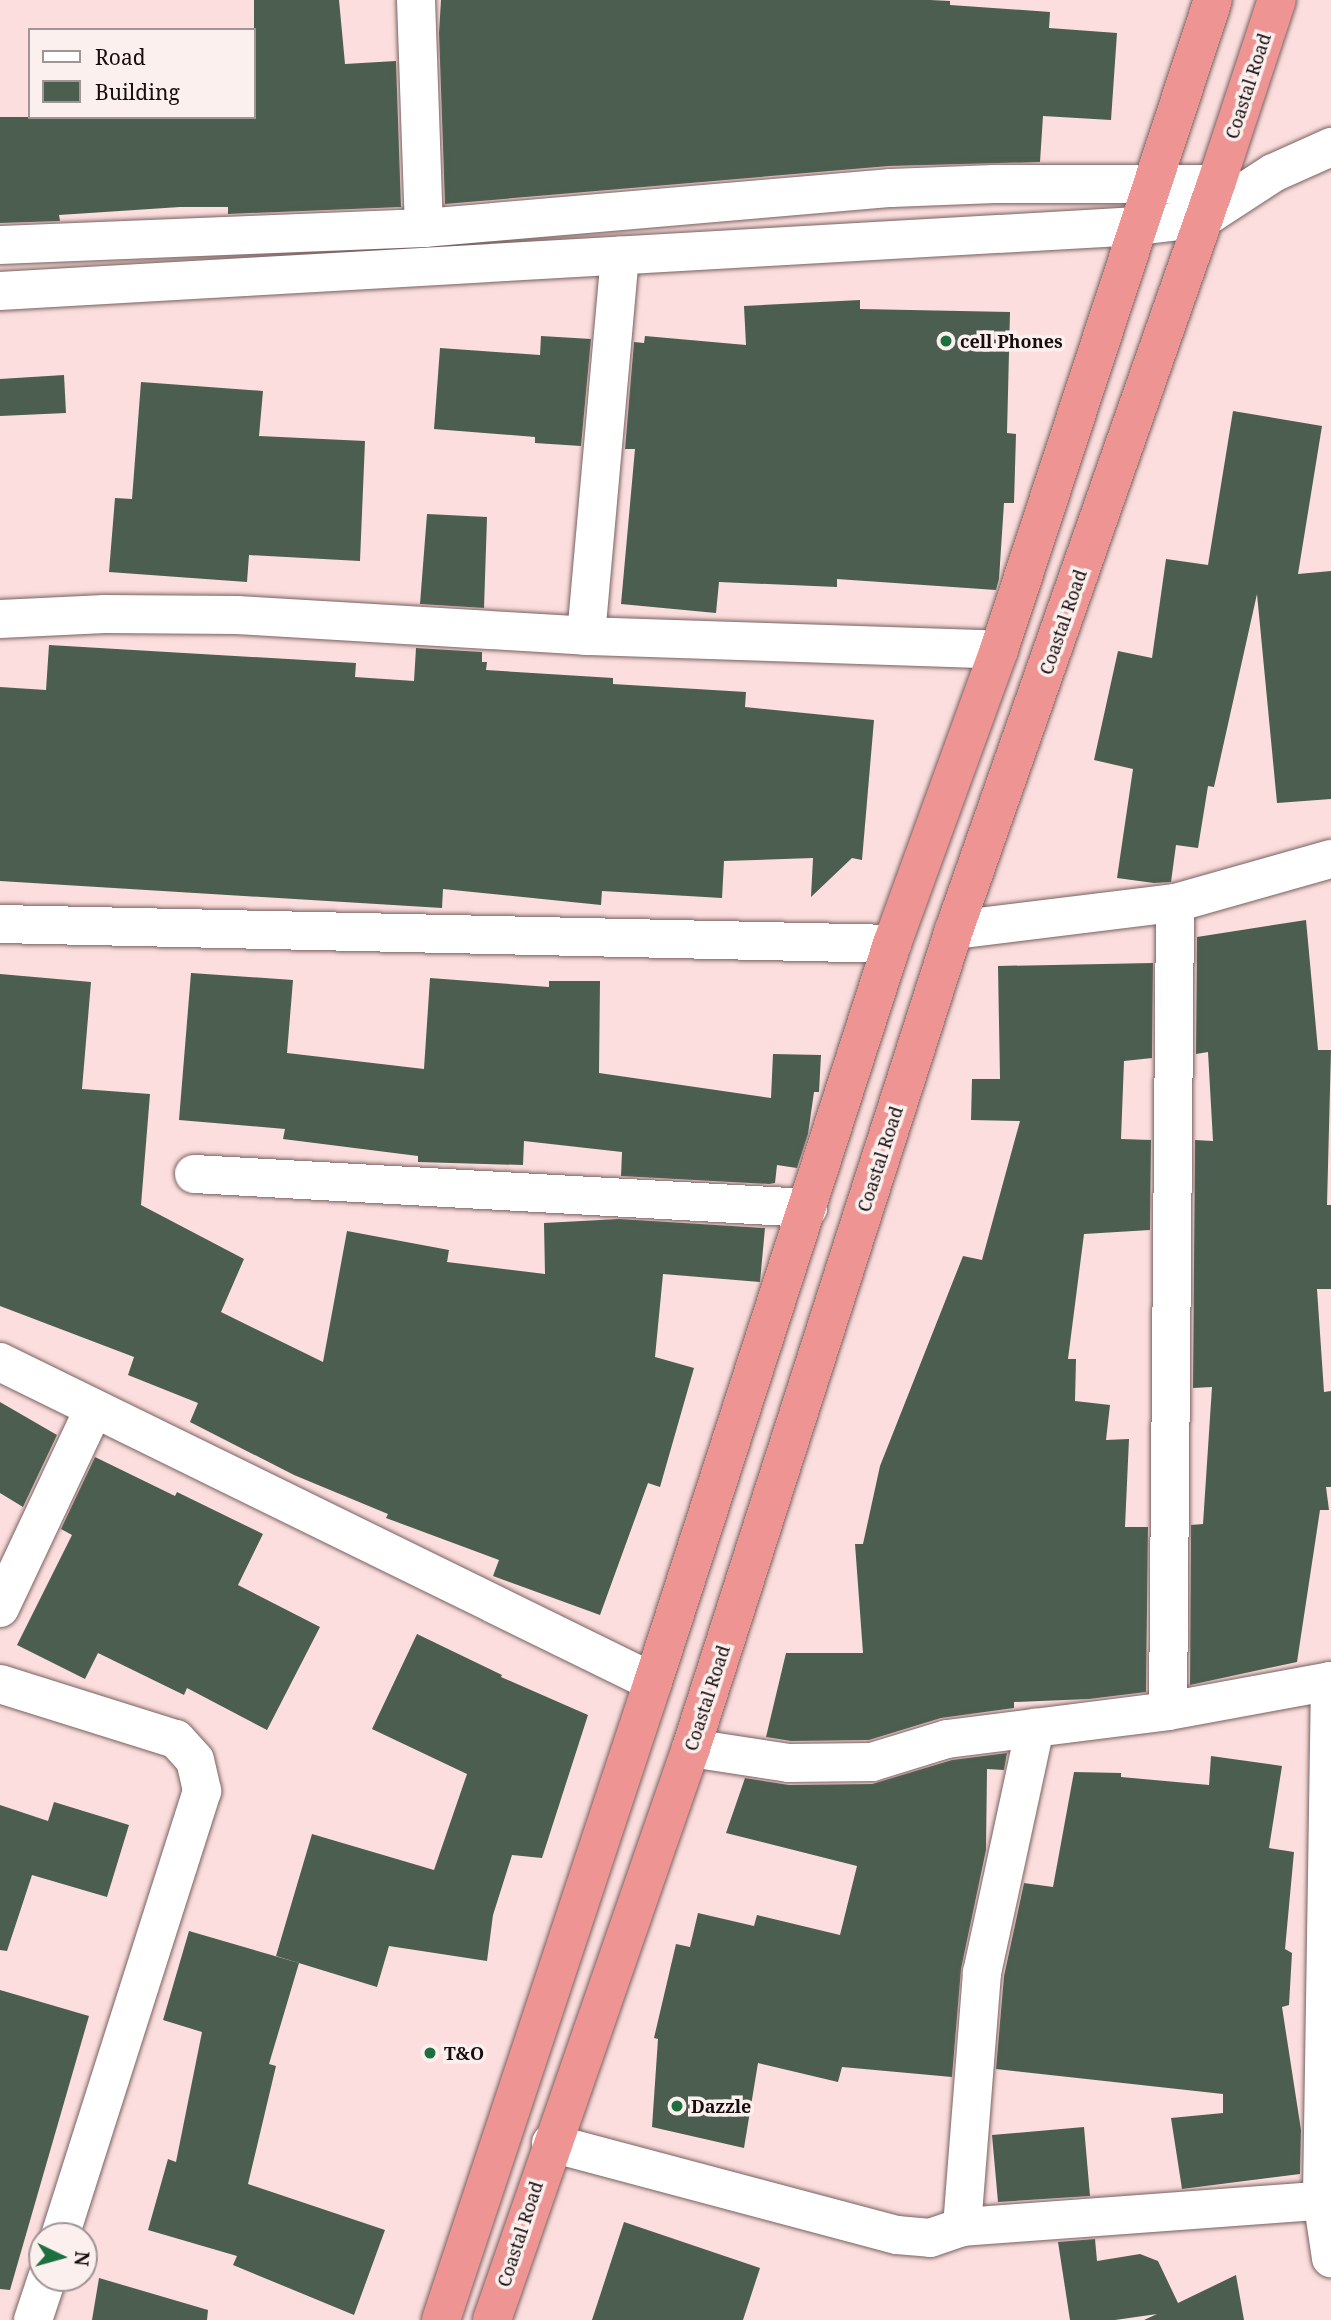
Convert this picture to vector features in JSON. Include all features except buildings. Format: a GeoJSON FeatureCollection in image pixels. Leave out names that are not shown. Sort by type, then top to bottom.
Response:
{"type":"FeatureCollection","features":[{"type":"Feature","properties":{"kind":"highway"},"geometry":{"type":"LineString","coordinates":[[441,2320],[653,1682],[892,944],[999,650],[1213,0]]}},
{"type":"Feature","properties":{"kind":"highway","name":"Coastal Road"},"geometry":{"type":"LineString","coordinates":[[492,2320],[551,2143],[691,1748],[954,930],[1210,201],[1277,0]]}},
{"type":"Feature","properties":{"kind":"street"},"geometry":{"type":"LineString","coordinates":[[416,0],[424,228]]}},
{"type":"Feature","properties":{"kind":"street"},"geometry":{"type":"LineString","coordinates":[[0,291],[1138,226],[1210,201],[1331,147]]}},
{"type":"Feature","properties":{"kind":"street"},"geometry":{"type":"LineString","coordinates":[[0,245],[424,228],[891,188],[1154,183],[1210,201]]}},
{"type":"Feature","properties":{"kind":"street"},"geometry":{"type":"LineString","coordinates":[[586,636],[620,256]]}},
{"type":"Feature","properties":{"kind":"street"},"geometry":{"type":"LineString","coordinates":[[0,620],[105,614],[237,615],[586,636],[999,650]]}},
{"type":"Feature","properties":{"kind":"street"},"geometry":{"type":"LineString","coordinates":[[954,930],[1175,903],[1331,859]]}},
{"type":"Feature","properties":{"kind":"street"},"geometry":{"type":"LineString","coordinates":[[1168,1711],[1175,903]]}},
{"type":"Feature","properties":{"kind":"street"},"geometry":{"type":"LineString","coordinates":[[0,924],[892,944]]}},
{"type":"Feature","properties":{"kind":"street"},"geometry":{"type":"LineString","coordinates":[[194,1174],[808,1208]]}},
{"type":"Feature","properties":{"kind":"street"},"geometry":{"type":"LineString","coordinates":[[0,1362],[93,1410],[653,1682]]}},
{"type":"Feature","properties":{"kind":"street"},"geometry":{"type":"LineString","coordinates":[[0,1608],[93,1410]]}},
{"type":"Feature","properties":{"kind":"street"},"geometry":{"type":"LineString","coordinates":[[691,1748],[789,1763],[872,1762],[947,1740],[1168,1711],[1331,1681],[1326,2199],[1331,2258]]}},
{"type":"Feature","properties":{"kind":"street"},"geometry":{"type":"LineString","coordinates":[[0,1684],[176,1739],[195,1760],[202,1791],[64,2222]]}},
{"type":"Feature","properties":{"kind":"street"},"geometry":{"type":"LineString","coordinates":[[962,2227],[982,1973],[1035,1728]]}},
{"type":"Feature","properties":{"kind":"street"},"geometry":{"type":"LineString","coordinates":[[551,2143],[897,2235],[930,2238],[962,2227],[1326,2199]]}},
{"type":"Feature","properties":{"kind":"street"},"geometry":{"type":"LineString","coordinates":[[33,2320],[42,2292]]}},
{"type":"Feature","properties":{"kind":"place","name":"cell Phones"},"geometry":{"type":"Point","coordinates":[946,341]}},
{"type":"Feature","properties":{"kind":"place","name":"T&O"},"geometry":{"type":"Point","coordinates":[430,2053]}},
{"type":"Feature","properties":{"kind":"place","name":"Dazzle"},"geometry":{"type":"Point","coordinates":[677,2106]}}]}
